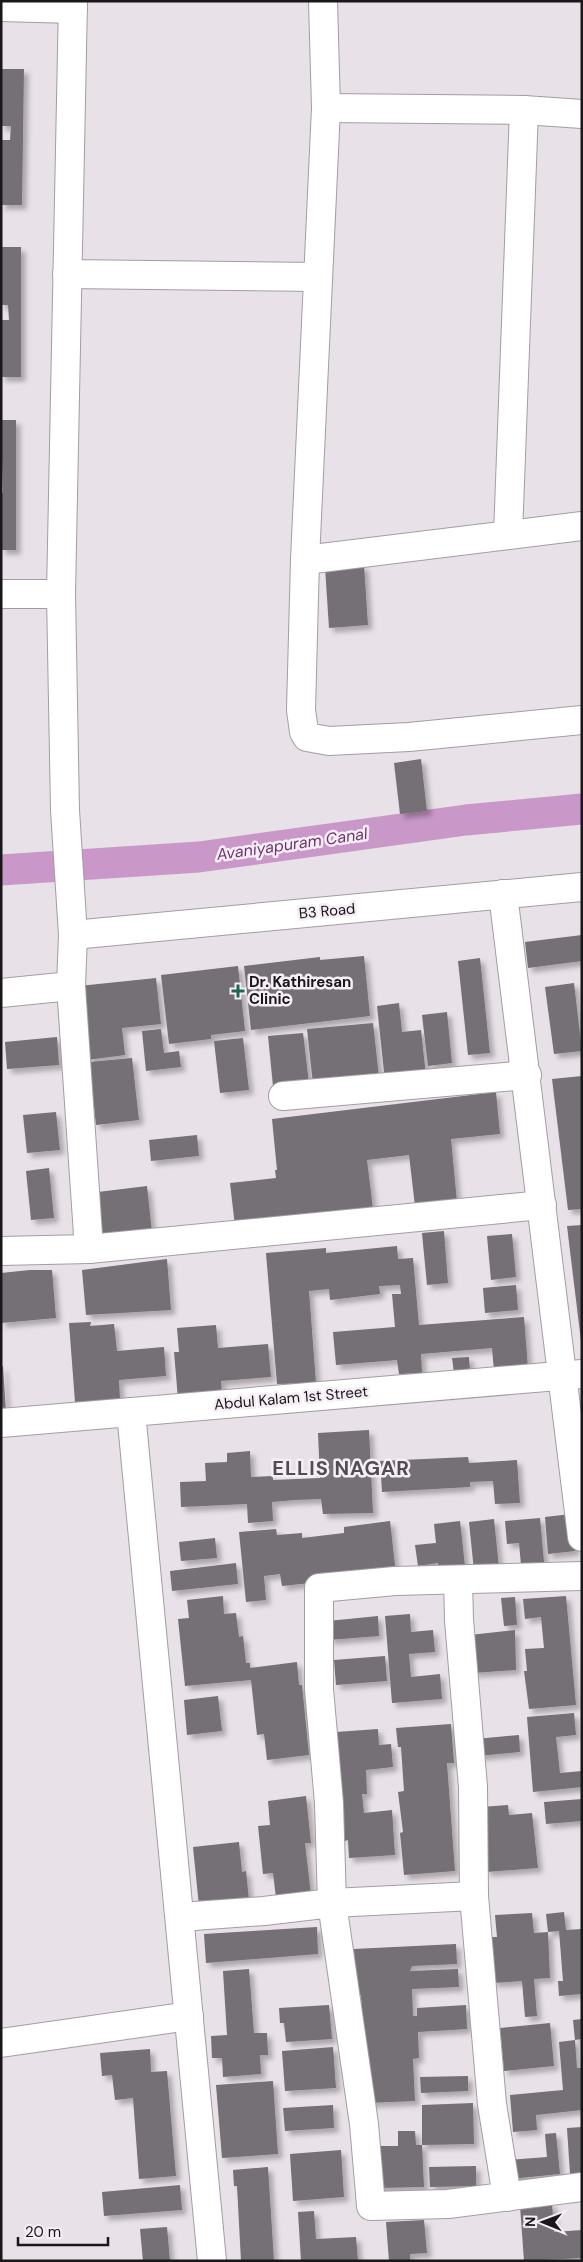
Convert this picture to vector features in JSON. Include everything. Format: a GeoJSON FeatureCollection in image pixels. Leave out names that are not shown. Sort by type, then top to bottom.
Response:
{"type":"FeatureCollection","features":[{"type":"Feature","properties":{"kind":"street"},"geometry":{"type":"LineString","coordinates":[[323,1],[326,108],[305,560],[302,710],[304,732],[307,738],[329,741],[409,737],[582,720]]}},
{"type":"Feature","properties":{"kind":"street"},"geometry":{"type":"LineString","coordinates":[[1,7],[73,5],[61,594],[65,810],[72,935],[71,986],[89,1249]]}},
{"type":"Feature","properties":{"kind":"street"},"geometry":{"type":"LineString","coordinates":[[326,108],[524,110],[582,114]]}},
{"type":"Feature","properties":{"kind":"street"},"geometry":{"type":"LineString","coordinates":[[508,535],[524,110]]}},
{"type":"Feature","properties":{"kind":"street"},"geometry":{"type":"LineString","coordinates":[[67,274],[318,277]]}},
{"type":"Feature","properties":{"kind":"street"},"geometry":{"type":"LineString","coordinates":[[305,560],[582,526]]}},
{"type":"Feature","properties":{"kind":"street"},"geometry":{"type":"LineString","coordinates":[[1,594],[61,594]]}},
{"type":"Feature","properties":{"kind":"street","name":"B3 Road"},"geometry":{"type":"LineString","coordinates":[[72,935],[582,887]]}},
{"type":"Feature","properties":{"kind":"street"},"geometry":{"type":"LineString","coordinates":[[504,894],[542,1205],[572,1375],[582,1536]]}},
{"type":"Feature","properties":{"kind":"street"},"geometry":{"type":"LineString","coordinates":[[1,993],[71,986]]}},
{"type":"Feature","properties":{"kind":"street"},"geometry":{"type":"LineString","coordinates":[[283,1096],[527,1075]]}},
{"type":"Feature","properties":{"kind":"street"},"geometry":{"type":"LineString","coordinates":[[1,1251],[89,1249],[542,1205]]}},
{"type":"Feature","properties":{"kind":"street","name":"Abdul Kalam 1st Street"},"geometry":{"type":"LineString","coordinates":[[1,1423],[572,1375]]}},
{"type":"Feature","properties":{"kind":"street"},"geometry":{"type":"LineString","coordinates":[[131,1412],[212,2261]]}},
{"type":"Feature","properties":{"kind":"street"},"geometry":{"type":"LineString","coordinates":[[582,1576],[492,1580],[395,1581],[319,1588],[320,1689],[329,1803],[332,1903],[364,2124],[371,2206],[448,2204],[582,2187]]}},
{"type":"Feature","properties":{"kind":"street"},"geometry":{"type":"LineString","coordinates":[[458,1580],[459,1620],[473,1787],[474,1896],[492,2104],[507,2197]]}},
{"type":"Feature","properties":{"kind":"street"},"geometry":{"type":"LineString","coordinates":[[459,1620],[492,1580]]}},
{"type":"Feature","properties":{"kind":"street"},"geometry":{"type":"LineString","coordinates":[[180,1917],[264,1911],[332,1903],[474,1896]]}},
{"type":"Feature","properties":{"kind":"street"},"geometry":{"type":"LineString","coordinates":[[1,2044],[189,2016]]}},
{"type":"Feature","properties":{"kind":"building"},"geometry":{"type":"Polygon","coordinates":[[[1,69],[24,69],[22,205],[1,205],[1,140],[10,140],[11,126],[1,126],[1,69]]]}},
{"type":"Feature","properties":{"kind":"building"},"geometry":{"type":"Polygon","coordinates":[[[1,247],[21,247],[21,377],[1,377],[1,320],[9,320],[8,305],[1,305],[1,247]]]}},
{"type":"Feature","properties":{"kind":"building"},"geometry":{"type":"Polygon","coordinates":[[[1,420],[16,420],[16,550],[1,550],[1,493],[3,493],[1,420]]]}},
{"type":"Feature","properties":{"kind":"building"},"geometry":{"type":"Polygon","coordinates":[[[364,565],[368,625],[329,628],[325,567],[364,565]]]}},
{"type":"Feature","properties":{"kind":"building"},"geometry":{"type":"Polygon","coordinates":[[[421,759],[427,811],[400,814],[394,763],[421,759]]]}},
{"type":"Feature","properties":{"kind":"building"},"geometry":{"type":"Polygon","coordinates":[[[582,935],[582,961],[528,968],[525,942],[582,935]]]}},
{"type":"Feature","properties":{"kind":"building"},"geometry":{"type":"Polygon","coordinates":[[[364,956],[370,1016],[251,1030],[244,966],[320,957],[320,960],[364,956]]]}},
{"type":"Feature","properties":{"kind":"building"},"geometry":{"type":"Polygon","coordinates":[[[480,958],[490,1053],[468,1055],[458,961],[480,958]]]}},
{"type":"Feature","properties":{"kind":"building"},"geometry":{"type":"Polygon","coordinates":[[[238,966],[245,1031],[211,1035],[211,1039],[169,1044],[161,975],[238,966]]]}},
{"type":"Feature","properties":{"kind":"building"},"geometry":{"type":"Polygon","coordinates":[[[156,978],[161,1024],[122,1028],[125,1055],[87,1060],[79,986],[156,978]]]}},
{"type":"Feature","properties":{"kind":"building"},"geometry":{"type":"Polygon","coordinates":[[[574,983],[582,1051],[554,1054],[545,987],[574,983]]]}},
{"type":"Feature","properties":{"kind":"building"},"geometry":{"type":"Polygon","coordinates":[[[399,1003],[402,1032],[421,1030],[426,1076],[385,1081],[377,1006],[399,1003]]]}},
{"type":"Feature","properties":{"kind":"building"},"geometry":{"type":"Polygon","coordinates":[[[447,1012],[452,1063],[428,1066],[422,1015],[447,1012]]]}},
{"type":"Feature","properties":{"kind":"building"},"geometry":{"type":"Polygon","coordinates":[[[373,1023],[379,1077],[313,1084],[307,1029],[373,1023]]]}},
{"type":"Feature","properties":{"kind":"building"},"geometry":{"type":"Polygon","coordinates":[[[161,1029],[164,1053],[179,1051],[181,1067],[146,1071],[142,1031],[161,1029]]]}},
{"type":"Feature","properties":{"kind":"building"},"geometry":{"type":"Polygon","coordinates":[[[303,1033],[309,1083],[273,1086],[268,1036],[303,1033]]]}},
{"type":"Feature","properties":{"kind":"building"},"geometry":{"type":"Polygon","coordinates":[[[57,1037],[59,1065],[7,1069],[5,1042],[57,1037]]]}},
{"type":"Feature","properties":{"kind":"building"},"geometry":{"type":"Polygon","coordinates":[[[243,1038],[249,1090],[220,1093],[214,1041],[243,1038]]]}},
{"type":"Feature","properties":{"kind":"building"},"geometry":{"type":"Polygon","coordinates":[[[132,1058],[139,1120],[96,1125],[89,1062],[132,1058]]]}},
{"type":"Feature","properties":{"kind":"building"},"geometry":{"type":"Polygon","coordinates":[[[582,1076],[582,1209],[568,1210],[552,1079],[582,1076]]]}},
{"type":"Feature","properties":{"kind":"building"},"geometry":{"type":"Polygon","coordinates":[[[496,1092],[500,1134],[451,1139],[457,1202],[415,1206],[409,1155],[367,1160],[373,1209],[235,1226],[230,1183],[276,1178],[275,1170],[277,1170],[272,1119],[496,1092]]]}},
{"type":"Feature","properties":{"kind":"building"},"geometry":{"type":"Polygon","coordinates":[[[56,1112],[60,1150],[27,1153],[23,1115],[56,1112]]]}},
{"type":"Feature","properties":{"kind":"building"},"geometry":{"type":"Polygon","coordinates":[[[197,1135],[199,1156],[151,1161],[149,1140],[197,1135]]]}},
{"type":"Feature","properties":{"kind":"building"},"geometry":{"type":"Polygon","coordinates":[[[49,1168],[54,1218],[31,1220],[26,1171],[49,1168]]]}},
{"type":"Feature","properties":{"kind":"building"},"geometry":{"type":"Polygon","coordinates":[[[147,1186],[152,1232],[103,1237],[98,1192],[147,1186]]]}},
{"type":"Feature","properties":{"kind":"building"},"geometry":{"type":"Polygon","coordinates":[[[582,1225],[582,1341],[581,1341],[567,1226],[582,1225]]]}},
{"type":"Feature","properties":{"kind":"building"},"geometry":{"type":"Polygon","coordinates":[[[444,1231],[448,1283],[427,1285],[422,1233],[444,1231]]]}},
{"type":"Feature","properties":{"kind":"building"},"geometry":{"type":"Polygon","coordinates":[[[512,1234],[516,1277],[491,1280],[487,1236],[512,1234]]]}},
{"type":"Feature","properties":{"kind":"building"},"geometry":{"type":"Polygon","coordinates":[[[397,1246],[398,1259],[413,1258],[419,1325],[524,1317],[528,1368],[494,1371],[492,1348],[421,1354],[422,1373],[399,1374],[397,1360],[336,1365],[333,1332],[395,1327],[392,1294],[401,1294],[400,1285],[379,1286],[380,1294],[330,1300],[329,1289],[309,1291],[316,1383],[277,1384],[266,1253],[326,1248],[326,1253],[397,1246]]]}},
{"type":"Feature","properties":{"kind":"building"},"geometry":{"type":"Polygon","coordinates":[[[167,1259],[171,1310],[86,1315],[82,1270],[167,1259]]]}},
{"type":"Feature","properties":{"kind":"building"},"geometry":{"type":"Polygon","coordinates":[[[52,1270],[56,1318],[1,1323],[1,1273],[52,1270]]]}},
{"type":"Feature","properties":{"kind":"building"},"geometry":{"type":"Polygon","coordinates":[[[516,1285],[518,1310],[485,1313],[483,1288],[516,1285]]]}},
{"type":"Feature","properties":{"kind":"building"},"geometry":{"type":"Polygon","coordinates":[[[91,1322],[90,1326],[114,1324],[117,1351],[164,1347],[166,1376],[119,1380],[120,1399],[75,1402],[69,1323],[91,1322]]]}},
{"type":"Feature","properties":{"kind":"building"},"geometry":{"type":"Polygon","coordinates":[[[216,1325],[218,1348],[268,1344],[271,1377],[221,1381],[222,1395],[178,1399],[174,1352],[179,1352],[177,1328],[216,1325]]]}},
{"type":"Feature","properties":{"kind":"building"},"geometry":{"type":"Polygon","coordinates":[[[469,1357],[470,1372],[454,1373],[452,1358],[469,1357]]]}},
{"type":"Feature","properties":{"kind":"building"},"geometry":{"type":"Polygon","coordinates":[[[3,1366],[6,1413],[1,1414],[1,1367],[3,1366]]]}},
{"type":"Feature","properties":{"kind":"building"},"geometry":{"type":"Polygon","coordinates":[[[369,1430],[373,1513],[323,1514],[321,1499],[295,1500],[272,1502],[273,1521],[248,1523],[247,1504],[181,1507],[180,1482],[206,1481],[205,1463],[227,1462],[227,1453],[250,1451],[251,1477],[273,1476],[273,1480],[320,1478],[318,1433],[369,1430]]]}},
{"type":"Feature","properties":{"kind":"building"},"geometry":{"type":"Polygon","coordinates":[[[468,1457],[469,1463],[517,1460],[520,1503],[495,1504],[493,1481],[470,1482],[470,1487],[382,1492],[380,1461],[468,1457]]]}},
{"type":"Feature","properties":{"kind":"building"},"geometry":{"type":"Polygon","coordinates":[[[571,1514],[575,1551],[548,1554],[545,1517],[571,1514]]]}},
{"type":"Feature","properties":{"kind":"building"},"geometry":{"type":"Polygon","coordinates":[[[540,1518],[544,1562],[521,1565],[519,1543],[507,1544],[505,1521],[540,1518]]]}},
{"type":"Feature","properties":{"kind":"building"},"geometry":{"type":"Polygon","coordinates":[[[494,1519],[499,1568],[474,1571],[469,1522],[494,1519]]]}},
{"type":"Feature","properties":{"kind":"building"},"geometry":{"type":"Polygon","coordinates":[[[390,1521],[396,1574],[282,1586],[280,1574],[264,1576],[266,1600],[246,1602],[239,1532],[276,1529],[277,1535],[302,1533],[302,1538],[344,1533],[344,1527],[390,1521]]]}},
{"type":"Feature","properties":{"kind":"building"},"geometry":{"type":"Polygon","coordinates":[[[460,1521],[465,1566],[439,1569],[438,1563],[418,1566],[415,1545],[436,1543],[434,1524],[460,1521]]]}},
{"type":"Feature","properties":{"kind":"building"},"geometry":{"type":"Polygon","coordinates":[[[215,1538],[217,1558],[181,1561],[179,1542],[215,1538]]]}},
{"type":"Feature","properties":{"kind":"building"},"geometry":{"type":"Polygon","coordinates":[[[236,1563],[238,1584],[172,1591],[170,1571],[236,1563]]]}},
{"type":"Feature","properties":{"kind":"building"},"geometry":{"type":"Polygon","coordinates":[[[223,1596],[224,1614],[236,1613],[239,1637],[243,1636],[246,1663],[250,1663],[250,1668],[297,1662],[299,1685],[302,1685],[309,1755],[267,1760],[264,1734],[257,1735],[251,1680],[185,1686],[178,1619],[189,1618],[187,1600],[223,1596]]]}},
{"type":"Feature","properties":{"kind":"building"},"geometry":{"type":"Polygon","coordinates":[[[566,1596],[576,1705],[529,1709],[524,1671],[527,1671],[525,1649],[544,1648],[541,1617],[525,1619],[523,1599],[566,1596]]]}},
{"type":"Feature","properties":{"kind":"building"},"geometry":{"type":"Polygon","coordinates":[[[515,1597],[517,1625],[504,1626],[501,1598],[515,1597]]]}},
{"type":"Feature","properties":{"kind":"building"},"geometry":{"type":"Polygon","coordinates":[[[410,1614],[411,1632],[433,1630],[435,1652],[409,1654],[411,1677],[440,1674],[442,1699],[392,1703],[385,1616],[410,1614]]]}},
{"type":"Feature","properties":{"kind":"building"},"geometry":{"type":"Polygon","coordinates":[[[378,1616],[379,1636],[329,1640],[328,1621],[378,1616]]]}},
{"type":"Feature","properties":{"kind":"building"},"geometry":{"type":"Polygon","coordinates":[[[515,1630],[516,1670],[473,1673],[470,1635],[515,1630]]]}},
{"type":"Feature","properties":{"kind":"building"},"geometry":{"type":"Polygon","coordinates":[[[385,1656],[387,1681],[336,1685],[334,1660],[385,1656]]]}},
{"type":"Feature","properties":{"kind":"building"},"geometry":{"type":"Polygon","coordinates":[[[218,1696],[222,1731],[187,1735],[184,1700],[218,1696]]]}},
{"type":"Feature","properties":{"kind":"building"},"geometry":{"type":"Polygon","coordinates":[[[574,1713],[576,1735],[556,1737],[560,1773],[582,1771],[582,1787],[533,1792],[527,1717],[574,1713]]]}},
{"type":"Feature","properties":{"kind":"building"},"geometry":{"type":"Polygon","coordinates":[[[451,1724],[454,1763],[447,1763],[455,1871],[404,1875],[400,1833],[403,1832],[398,1792],[404,1791],[401,1747],[398,1747],[396,1728],[451,1724]]]}},
{"type":"Feature","properties":{"kind":"building"},"geometry":{"type":"Polygon","coordinates":[[[378,1729],[379,1745],[391,1744],[393,1767],[366,1770],[367,1794],[362,1794],[364,1813],[392,1810],[395,1855],[349,1858],[348,1840],[345,1841],[336,1732],[378,1729]]]}},
{"type":"Feature","properties":{"kind":"building"},"geometry":{"type":"Polygon","coordinates":[[[519,1735],[520,1752],[478,1756],[476,1739],[519,1735]]]}},
{"type":"Feature","properties":{"kind":"building"},"geometry":{"type":"Polygon","coordinates":[[[306,1796],[311,1843],[305,1843],[311,1895],[276,1898],[273,1873],[263,1874],[258,1826],[270,1825],[268,1801],[306,1796]]]}},
{"type":"Feature","properties":{"kind":"building"},"geometry":{"type":"Polygon","coordinates":[[[582,1799],[582,1821],[546,1824],[544,1802],[582,1799]]]}},
{"type":"Feature","properties":{"kind":"building"},"geometry":{"type":"Polygon","coordinates":[[[508,1805],[509,1815],[532,1813],[538,1868],[486,1872],[481,1807],[508,1805]]]}},
{"type":"Feature","properties":{"kind":"building"},"geometry":{"type":"Polygon","coordinates":[[[239,1842],[242,1872],[246,1871],[249,1900],[199,1906],[193,1847],[239,1842]]]}},
{"type":"Feature","properties":{"kind":"building"},"geometry":{"type":"Polygon","coordinates":[[[564,1912],[566,1930],[582,1929],[582,1994],[559,1996],[558,1981],[563,1981],[559,1931],[548,1932],[546,1914],[564,1912]]]}},
{"type":"Feature","properties":{"kind":"building"},"geometry":{"type":"Polygon","coordinates":[[[532,1913],[534,1933],[548,1932],[550,1978],[534,1979],[537,2016],[525,2017],[522,1981],[493,1983],[489,1937],[497,1937],[495,1915],[532,1913]]]}},
{"type":"Feature","properties":{"kind":"building"},"geometry":{"type":"Polygon","coordinates":[[[317,1927],[318,1954],[206,1963],[204,1934],[317,1927]]]}},
{"type":"Feature","properties":{"kind":"building"},"geometry":{"type":"Polygon","coordinates":[[[456,1944],[457,1964],[412,1966],[410,1971],[458,1969],[459,1987],[412,1989],[413,2016],[417,2016],[417,2008],[466,2005],[467,2029],[418,2032],[419,2058],[413,2059],[415,2101],[365,2103],[368,2084],[366,2038],[363,2038],[361,1995],[356,1996],[354,1949],[456,1944]]]}},
{"type":"Feature","properties":{"kind":"building"},"geometry":{"type":"Polygon","coordinates":[[[249,1969],[254,2033],[267,2033],[268,2055],[260,2055],[261,2074],[223,2077],[222,2058],[212,2058],[211,2036],[227,2035],[223,1971],[249,1969]]]}},
{"type":"Feature","properties":{"kind":"building"},"geometry":{"type":"Polygon","coordinates":[[[329,2005],[332,2039],[286,2042],[284,2023],[280,2023],[279,2008],[329,2005]]]}},
{"type":"Feature","properties":{"kind":"building"},"geometry":{"type":"Polygon","coordinates":[[[582,2019],[582,2039],[575,2040],[573,2020],[582,2019]]]}},
{"type":"Feature","properties":{"kind":"building"},"geometry":{"type":"Polygon","coordinates":[[[550,2023],[554,2066],[504,2071],[500,2028],[550,2023]]]}},
{"type":"Feature","properties":{"kind":"building"},"geometry":{"type":"Polygon","coordinates":[[[575,2040],[577,2068],[582,2068],[582,2110],[536,2115],[537,2130],[513,2132],[510,2095],[563,2090],[559,2042],[575,2040]]]}},
{"type":"Feature","properties":{"kind":"building"},"geometry":{"type":"Polygon","coordinates":[[[333,2047],[336,2088],[285,2091],[282,2051],[333,2047]]]}},
{"type":"Feature","properties":{"kind":"building"},"geometry":{"type":"Polygon","coordinates":[[[150,2049],[151,2072],[167,2071],[176,2176],[139,2179],[133,2098],[115,2100],[112,2075],[102,2076],[100,2053],[150,2049]]]}},
{"type":"Feature","properties":{"kind":"building"},"geometry":{"type":"Polygon","coordinates":[[[468,2076],[468,2091],[421,2093],[420,2077],[468,2076]]]}},
{"type":"Feature","properties":{"kind":"building"},"geometry":{"type":"Polygon","coordinates":[[[273,2081],[278,2154],[222,2158],[216,2085],[273,2081]]]}},
{"type":"Feature","properties":{"kind":"building"},"geometry":{"type":"Polygon","coordinates":[[[473,2103],[474,2144],[422,2145],[422,2105],[473,2103]]]}},
{"type":"Feature","properties":{"kind":"building"},"geometry":{"type":"Polygon","coordinates":[[[333,2105],[334,2128],[285,2131],[283,2108],[333,2105]]]}},
{"type":"Feature","properties":{"kind":"building"},"geometry":{"type":"Polygon","coordinates":[[[582,2127],[582,2173],[570,2174],[567,2128],[582,2127]]]}},
{"type":"Feature","properties":{"kind":"building"},"geometry":{"type":"Polygon","coordinates":[[[398,2131],[415,2131],[416,2145],[422,2145],[424,2187],[377,2188],[375,2146],[398,2146],[398,2131]]]}},
{"type":"Feature","properties":{"kind":"building"},"geometry":{"type":"Polygon","coordinates":[[[556,2133],[560,2174],[510,2179],[508,2160],[547,2157],[545,2134],[556,2133]]]}},
{"type":"Feature","properties":{"kind":"building"},"geometry":{"type":"Polygon","coordinates":[[[341,2150],[344,2197],[293,2201],[290,2154],[341,2150]]]}},
{"type":"Feature","properties":{"kind":"building"},"geometry":{"type":"Polygon","coordinates":[[[476,2166],[476,2186],[430,2187],[429,2167],[476,2166]]]}},
{"type":"Feature","properties":{"kind":"building"},"geometry":{"type":"Polygon","coordinates":[[[268,2167],[274,2261],[241,2261],[237,2186],[234,2186],[233,2170],[268,2167]]]}},
{"type":"Feature","properties":{"kind":"building"},"geometry":{"type":"Polygon","coordinates":[[[180,2185],[182,2210],[104,2216],[102,2192],[180,2185]]]}},
{"type":"Feature","properties":{"kind":"building"},"geometry":{"type":"Polygon","coordinates":[[[552,2203],[554,2232],[582,2230],[582,2258],[524,2261],[520,2206],[552,2203]]]}},
{"type":"Feature","properties":{"kind":"building"},"geometry":{"type":"Polygon","coordinates":[[[314,2211],[316,2239],[356,2237],[358,2261],[301,2261],[298,2212],[314,2211]]]}},
{"type":"Feature","properties":{"kind":"building"},"geometry":{"type":"Polygon","coordinates":[[[424,2220],[427,2253],[410,2254],[410,2261],[389,2261],[386,2222],[424,2220]]]}},
{"type":"Feature","properties":{"kind":"building"},"geometry":{"type":"Polygon","coordinates":[[[167,2227],[170,2261],[143,2261],[140,2229],[167,2227]]]}},
{"type":"Feature","properties":{"kind":"waterway","name":"Avaniyapuram Canal"},"geometry":{"type":"LineString","coordinates":[[1,870],[199,857],[466,820],[582,809]]}},
{"type":"Feature","properties":{"kind":"place","name":"Dr. Kathiresan Clinic"},"geometry":{"type":"Point","coordinates":[238,991]}},
{"type":"Feature","properties":{"kind":"district","name":"ELLIS NAGAR"},"geometry":{"type":"Point","coordinates":[341,1468]}}]}
